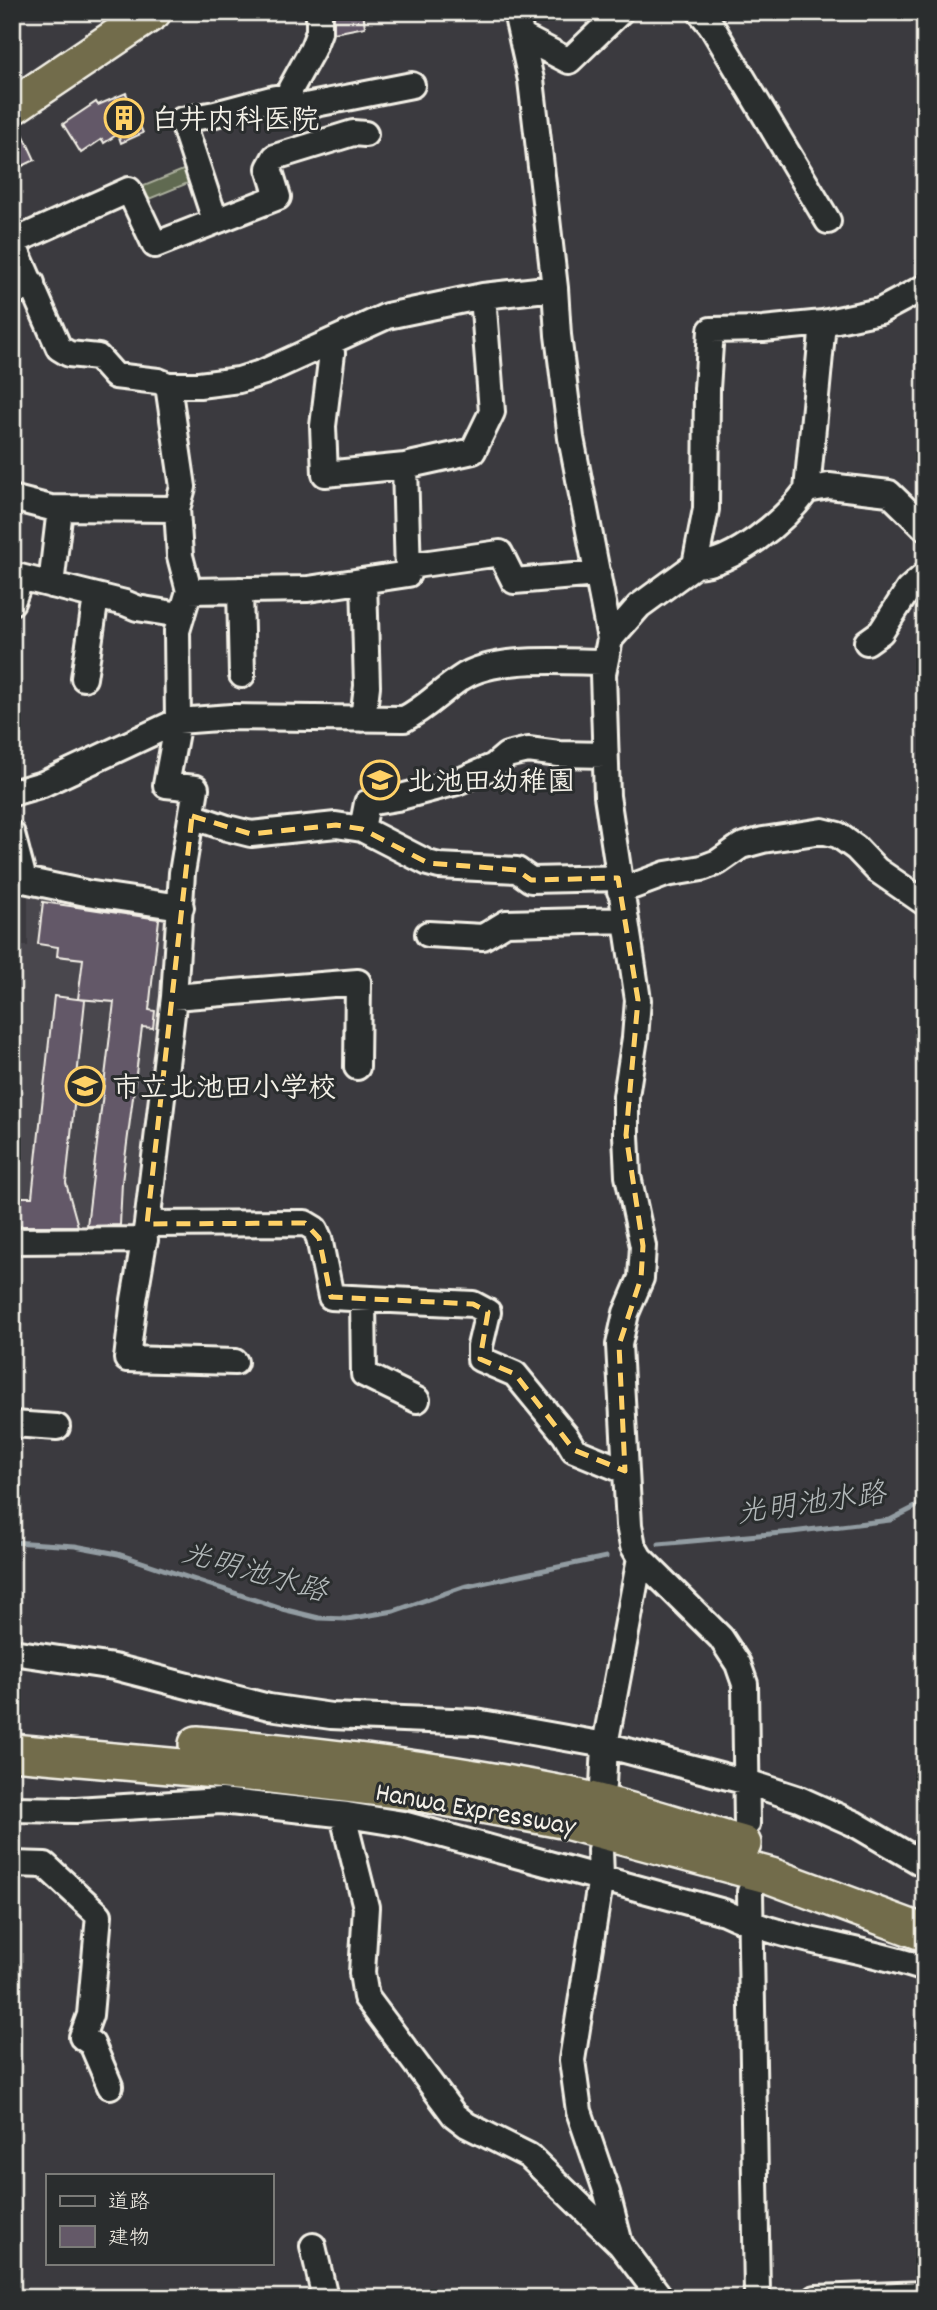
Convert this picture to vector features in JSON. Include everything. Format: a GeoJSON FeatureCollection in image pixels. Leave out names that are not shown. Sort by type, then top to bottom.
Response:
{"type":"FeatureCollection","features":[{"type":"Feature","properties":{"kind":"highway"},"geometry":{"type":"LineString","coordinates":[[12,107],[153,12]]}},
{"type":"Feature","properties":{"kind":"highway","name":"Hanwa Expressway"},"geometry":{"type":"LineString","coordinates":[[12,1729],[276,1751],[420,1769],[570,1796],[780,1854],[925,1907]]}},
{"type":"Feature","properties":{"kind":"highway","name":"Hanwa Expressway"},"geometry":{"type":"LineString","coordinates":[[12,1752],[271,1775],[414,1793],[562,1820],[771,1876],[925,1933]]}},
{"type":"Feature","properties":{"kind":"street"},"geometry":{"type":"LineString","coordinates":[[278,109],[324,45],[319,32],[318,12]]}},
{"type":"Feature","properties":{"kind":"street"},"geometry":{"type":"LineString","coordinates":[[516,12],[531,80],[571,438],[598,574],[608,651],[605,755],[607,796],[638,1000],[626,1096],[626,1135],[628,1175],[643,1246],[642,1278],[626,1313],[619,1345],[629,1525],[633,1546],[640,1558],[721,1637],[738,1664],[744,1684],[747,1824]]}},
{"type":"Feature","properties":{"kind":"street"},"geometry":{"type":"LineString","coordinates":[[523,37],[569,61],[620,12]]}},
{"type":"Feature","properties":{"kind":"street"},"geometry":{"type":"LineString","coordinates":[[699,12],[711,25],[828,221]]}},
{"type":"Feature","properties":{"kind":"street"},"geometry":{"type":"LineString","coordinates":[[278,109],[375,102],[412,85]]}},
{"type":"Feature","properties":{"kind":"street"},"geometry":{"type":"LineString","coordinates":[[215,220],[182,120],[275,98],[278,109]]}},
{"type":"Feature","properties":{"kind":"street"},"geometry":{"type":"LineString","coordinates":[[365,134],[353,132],[331,149],[275,157],[269,168],[279,205],[215,220],[155,245],[129,190],[13,242],[22,288],[59,348],[69,354],[98,357],[115,376],[168,385],[200,385],[239,380],[264,372],[387,316],[483,296],[555,288]]}},
{"type":"Feature","properties":{"kind":"street"},"geometry":{"type":"LineString","coordinates":[[695,565],[706,509],[707,389],[711,330],[763,329],[823,323],[880,311],[925,287]]}},
{"type":"Feature","properties":{"kind":"street"},"geometry":{"type":"LineString","coordinates":[[330,344],[332,353],[323,426],[325,474],[405,466],[473,452],[492,412],[483,296]]}},
{"type":"Feature","properties":{"kind":"street"},"geometry":{"type":"LineString","coordinates":[[12,793],[43,784],[178,722],[231,717],[404,719],[421,710],[462,677],[477,670],[502,663],[608,651],[639,606],[695,565],[709,565],[750,544],[797,503],[807,490],[823,323]]}},
{"type":"Feature","properties":{"kind":"street"},"geometry":{"type":"LineString","coordinates":[[168,385],[183,487],[177,509],[180,556],[189,591],[177,631],[178,722],[166,785],[196,788],[182,873],[174,997],[146,1232],[127,1359],[235,1362]]}},
{"type":"Feature","properties":{"kind":"street"},"geometry":{"type":"LineString","coordinates":[[189,591],[309,589],[408,574],[405,466]]}},
{"type":"Feature","properties":{"kind":"street"},"geometry":{"type":"LineString","coordinates":[[807,490],[829,486],[889,493],[925,528]]}},
{"type":"Feature","properties":{"kind":"street"},"geometry":{"type":"LineString","coordinates":[[12,498],[60,509],[177,509]]}},
{"type":"Feature","properties":{"kind":"street"},"geometry":{"type":"LineString","coordinates":[[51,585],[60,509]]}},
{"type":"Feature","properties":{"kind":"street"},"geometry":{"type":"LineString","coordinates":[[408,566],[500,553],[514,580],[598,574]]}},
{"type":"Feature","properties":{"kind":"street"},"geometry":{"type":"LineString","coordinates":[[867,642],[881,632],[908,590],[925,575]]}},
{"type":"Feature","properties":{"kind":"street"},"geometry":{"type":"LineString","coordinates":[[12,602],[17,576],[137,608],[180,615]]}},
{"type":"Feature","properties":{"kind":"street"},"geometry":{"type":"LineString","coordinates":[[363,719],[367,686],[364,581]]}},
{"type":"Feature","properties":{"kind":"street"},"geometry":{"type":"LineString","coordinates":[[240,590],[242,675]]}},
{"type":"Feature","properties":{"kind":"street"},"geometry":{"type":"LineString","coordinates":[[84,678],[96,597]]}},
{"type":"Feature","properties":{"kind":"street"},"geometry":{"type":"LineString","coordinates":[[362,829],[367,803],[457,782],[494,766],[507,755],[528,750],[605,755]]}},
{"type":"Feature","properties":{"kind":"street"},"geometry":{"type":"LineString","coordinates":[[192,816],[251,834],[336,825],[362,829],[439,866],[517,870],[531,880],[619,885],[702,868],[718,862],[741,846],[763,840],[822,831],[838,835],[856,848],[877,870],[925,903]]}},
{"type":"Feature","properties":{"kind":"street"},"geometry":{"type":"LineString","coordinates":[[12,834],[24,880],[86,893],[181,907]]}},
{"type":"Feature","properties":{"kind":"street"},"geometry":{"type":"LineString","coordinates":[[428,934],[483,937],[506,923],[626,920]]}},
{"type":"Feature","properties":{"kind":"street"},"geometry":{"type":"LineString","coordinates":[[174,997],[358,982],[357,1067]]}},
{"type":"Feature","properties":{"kind":"street"},"geometry":{"type":"LineString","coordinates":[[12,1241],[305,1223],[315,1229],[319,1238],[331,1297],[473,1304],[488,1312],[480,1346],[480,1359],[515,1374],[574,1450],[625,1471]]}},
{"type":"Feature","properties":{"kind":"street"},"geometry":{"type":"LineString","coordinates":[[363,1298],[364,1374],[417,1400]]}},
{"type":"Feature","properties":{"kind":"street"},"geometry":{"type":"LineString","coordinates":[[12,1424],[57,1427]]}},
{"type":"Feature","properties":{"kind":"street"},"geometry":{"type":"LineString","coordinates":[[603,1785],[605,1745],[640,1558]]}},
{"type":"Feature","properties":{"kind":"street"},"geometry":{"type":"LineString","coordinates":[[12,1652],[114,1667],[269,1707],[331,1716],[475,1722],[605,1745],[747,1782],[799,1799],[855,1824],[925,1864]]}},
{"type":"Feature","properties":{"kind":"street"},"geometry":{"type":"LineString","coordinates":[[12,1809],[76,1810],[222,1801],[403,1824],[724,1912],[751,1925],[896,1959],[925,1969]]}},
{"type":"Feature","properties":{"kind":"street"},"geometry":{"type":"LineString","coordinates":[[347,1815],[345,1824],[366,1907],[362,1973],[366,1997],[454,2115],[467,2125],[529,2156],[620,2244],[661,2298]]}},
{"type":"Feature","properties":{"kind":"street"},"geometry":{"type":"LineString","coordinates":[[600,1850],[601,1877],[572,2060],[579,2111],[607,2193],[620,2244]]}},
{"type":"Feature","properties":{"kind":"street"},"geometry":{"type":"LineString","coordinates":[[12,1864],[45,1865],[99,1915],[90,2015],[82,2036],[92,2044],[110,2086]]}},
{"type":"Feature","properties":{"kind":"street"},"geometry":{"type":"LineString","coordinates":[[750,1892],[759,2298]]}},
{"type":"Feature","properties":{"kind":"street"},"geometry":{"type":"LineString","coordinates":[[313,2246],[326,2298]]}},
{"type":"Feature","properties":{"kind":"street"},"geometry":{"type":"LineString","coordinates":[[816,2298],[909,2295]]}},
{"type":"Feature","properties":{"kind":"highlighted area"},"geometry":{"type":"Polygon","coordinates":[[[192,816],[251,834],[336,825],[362,829],[428,863],[517,870],[531,880],[618,878],[638,1000],[626,1135],[643,1246],[641,1278],[619,1345],[625,1471],[574,1450],[515,1374],[480,1359],[488,1312],[473,1304],[331,1297],[319,1238],[305,1223],[147,1224],[192,816]]]}},
{"type":"Feature","properties":{"kind":"shaded area","name":"市立北池田小学校"},"geometry":{"type":"Polygon","coordinates":[[[28,889],[170,909],[142,1226],[133,1236],[12,1236],[12,927],[15,926],[14,946],[28,946],[28,889]]]}},
{"type":"Feature","properties":{"kind":"green space"},"geometry":{"type":"Polygon","coordinates":[[[188,168],[193,181],[144,201],[139,188],[188,168]]]}},
{"type":"Feature","properties":{"kind":"building"},"geometry":{"type":"Polygon","coordinates":[[[334,12],[363,12],[365,27],[334,33],[334,12]]]}},
{"type":"Feature","properties":{"kind":"building"},"geometry":{"type":"Polygon","coordinates":[[[126,93],[143,133],[121,143],[118,134],[104,143],[102,139],[81,153],[63,124],[96,102],[98,105],[126,93]]]}},
{"type":"Feature","properties":{"kind":"building"},"geometry":{"type":"Polygon","coordinates":[[[19,125],[35,160],[12,171],[12,127],[19,125]]]}},
{"type":"Feature","properties":{"kind":"building"},"geometry":{"type":"Polygon","coordinates":[[[43,902],[159,919],[149,1010],[155,1011],[153,1028],[142,1027],[122,1182],[120,1225],[87,1226],[114,1002],[78,999],[83,959],[57,956],[58,947],[38,944],[43,902]]]}},
{"type":"Feature","properties":{"kind":"building"},"geometry":{"type":"Polygon","coordinates":[[[54,996],[85,1000],[66,1183],[78,1226],[12,1226],[12,1197],[32,1197],[54,996]]]}},
{"type":"Feature","properties":{"kind":"waterway","name":"光明池水路"},"geometry":{"type":"LineString","coordinates":[[659,1544],[890,1520],[925,1502]]}},
{"type":"Feature","properties":{"kind":"waterway","name":"光明池水路"},"geometry":{"type":"LineString","coordinates":[[12,1542],[75,1546],[118,1554],[282,1609],[319,1618],[347,1619],[394,1611],[463,1587],[606,1557]]}},
{"type":"Feature","properties":{"kind":"place","name":"白井内科医院"},"geometry":{"type":"Point","coordinates":[124,118]}},
{"type":"Feature","properties":{"kind":"place","name":"北池田幼稚園"},"geometry":{"type":"Point","coordinates":[380,780]}},
{"type":"Feature","properties":{"kind":"place","name":"市立北池田小学校"},"geometry":{"type":"Point","coordinates":[85,1086]}}]}
